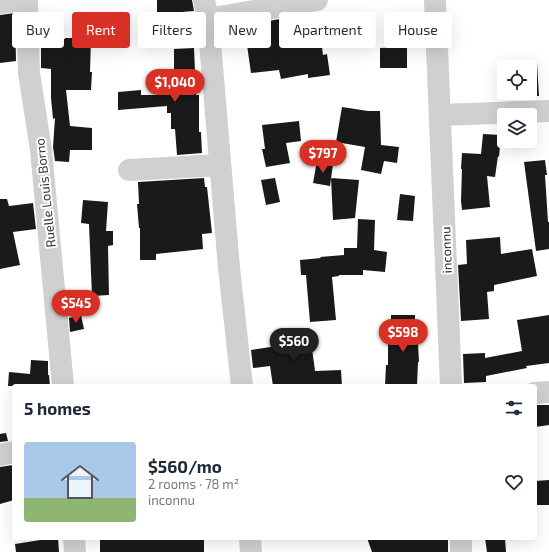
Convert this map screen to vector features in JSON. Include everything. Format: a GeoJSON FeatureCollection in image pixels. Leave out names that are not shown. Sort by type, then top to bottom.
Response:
{"type":"FeatureCollection","features":[{"type":"Feature","properties":{"kind":"street"},"geometry":{"type":"LineString","coordinates":[[0,4],[20,0]]}},
{"type":"Feature","properties":{"kind":"street","name":"Ruelle Louis Borno"},"geometry":{"type":"LineString","coordinates":[[27,0],[29,73],[42,150],[63,384]]}},
{"type":"Feature","properties":{"kind":"street"},"geometry":{"type":"LineString","coordinates":[[242,384],[229,268],[206,10],[317,0]]}},
{"type":"Feature","properties":{"kind":"street","name":"inconnu"},"geometry":{"type":"LineString","coordinates":[[435,0],[452,384]]}},
{"type":"Feature","properties":{"kind":"street"},"geometry":{"type":"LineString","coordinates":[[440,115],[549,111]]}},
{"type":"Feature","properties":{"kind":"street"},"geometry":{"type":"LineString","coordinates":[[129,170],[220,165]]}},
{"type":"Feature","properties":{"kind":"street"},"geometry":{"type":"LineString","coordinates":[[537,392],[549,392]]}},
{"type":"Feature","properties":{"kind":"street"},"geometry":{"type":"LineString","coordinates":[[0,455],[12,452]]}},
{"type":"Feature","properties":{"kind":"street"},"geometry":{"type":"LineString","coordinates":[[74,540],[75,552]]}},
{"type":"Feature","properties":{"kind":"street"},"geometry":{"type":"LineString","coordinates":[[250,540],[251,552]]}},
{"type":"Feature","properties":{"kind":"street"},"geometry":{"type":"LineString","coordinates":[[461,540],[461,552]]}},
{"type":"Feature","properties":{"kind":"building"},"geometry":{"type":"Polygon","coordinates":[[[157,0],[192,0],[194,11],[182,12],[157,12],[157,0]]]}},
{"type":"Feature","properties":{"kind":"building"},"geometry":{"type":"Polygon","coordinates":[[[12,13],[12,48],[16,48],[16,61],[0,63],[0,15],[12,13]]]}},
{"type":"Feature","properties":{"kind":"building"},"geometry":{"type":"Polygon","coordinates":[[[279,19],[279,48],[322,48],[323,55],[327,54],[330,75],[308,78],[308,74],[281,79],[279,70],[251,73],[247,48],[271,48],[271,21],[279,19]]]}},
{"type":"Feature","properties":{"kind":"building"},"geometry":{"type":"Polygon","coordinates":[[[65,38],[72,38],[72,48],[91,48],[91,90],[66,90],[70,126],[92,128],[92,150],[70,150],[69,162],[55,161],[53,147],[55,118],[53,119],[51,98],[51,69],[41,68],[41,48],[64,48],[65,38]]]}},
{"type":"Feature","properties":{"kind":"building"},"geometry":{"type":"Polygon","coordinates":[[[194,48],[196,95],[199,95],[199,132],[201,132],[202,153],[177,155],[175,129],[171,129],[171,113],[167,113],[167,106],[118,110],[118,92],[141,90],[141,95],[174,95],[174,49],[194,48]]]}},
{"type":"Feature","properties":{"kind":"building"},"geometry":{"type":"Polygon","coordinates":[[[380,48],[407,48],[407,68],[380,68],[380,48]]]}},
{"type":"Feature","properties":{"kind":"building"},"geometry":{"type":"Polygon","coordinates":[[[537,63],[539,96],[537,96],[537,63]]]}},
{"type":"Feature","properties":{"kind":"building"},"geometry":{"type":"Polygon","coordinates":[[[342,107],[368,111],[380,111],[381,145],[399,147],[397,163],[384,161],[381,174],[361,170],[365,147],[336,142],[342,107]]]}},
{"type":"Feature","properties":{"kind":"building"},"geometry":{"type":"Polygon","coordinates":[[[299,121],[301,141],[286,143],[290,163],[266,167],[262,149],[265,149],[262,125],[299,121]]]}},
{"type":"Feature","properties":{"kind":"building"},"geometry":{"type":"Polygon","coordinates":[[[483,134],[497,135],[497,148],[500,148],[495,177],[487,176],[490,207],[462,210],[462,153],[481,154],[483,134]]]}},
{"type":"Feature","properties":{"kind":"building"},"geometry":{"type":"Polygon","coordinates":[[[545,160],[547,175],[545,175],[549,222],[549,249],[536,251],[524,162],[545,160]]]}},
{"type":"Feature","properties":{"kind":"building"},"geometry":{"type":"Polygon","coordinates":[[[317,161],[333,164],[330,186],[313,183],[317,161]]]}},
{"type":"Feature","properties":{"kind":"building"},"geometry":{"type":"Polygon","coordinates":[[[204,178],[205,187],[207,187],[212,233],[202,234],[203,249],[156,254],[156,260],[140,260],[140,228],[137,204],[139,204],[138,182],[204,178]]]}},
{"type":"Feature","properties":{"kind":"building"},"geometry":{"type":"Polygon","coordinates":[[[275,178],[280,202],[266,205],[261,180],[275,178]]]}},
{"type":"Feature","properties":{"kind":"building"},"geometry":{"type":"Polygon","coordinates":[[[331,178],[359,180],[355,218],[333,220],[331,178]]]}},
{"type":"Feature","properties":{"kind":"building"},"geometry":{"type":"Polygon","coordinates":[[[400,194],[415,196],[413,221],[397,220],[400,194]]]}},
{"type":"Feature","properties":{"kind":"building"},"geometry":{"type":"Polygon","coordinates":[[[0,199],[7,199],[9,206],[33,203],[36,229],[13,232],[20,265],[0,269],[0,199]]]}},
{"type":"Feature","properties":{"kind":"building"},"geometry":{"type":"Polygon","coordinates":[[[83,200],[108,202],[106,231],[113,231],[113,245],[108,246],[109,295],[92,296],[89,224],[81,223],[83,200]]]}},
{"type":"Feature","properties":{"kind":"building"},"geometry":{"type":"Polygon","coordinates":[[[358,219],[375,220],[374,250],[387,252],[385,272],[363,270],[363,275],[339,275],[332,277],[336,320],[310,322],[306,275],[301,275],[300,260],[344,255],[344,248],[357,248],[358,219]]]}},
{"type":"Feature","properties":{"kind":"building"},"geometry":{"type":"Polygon","coordinates":[[[500,237],[501,254],[532,249],[537,276],[494,285],[494,291],[487,292],[489,319],[461,321],[458,265],[467,264],[466,240],[500,237]]]}},
{"type":"Feature","properties":{"kind":"building"},"geometry":{"type":"Polygon","coordinates":[[[81,315],[84,329],[70,332],[69,318],[81,315]]]}},
{"type":"Feature","properties":{"kind":"building"},"geometry":{"type":"Polygon","coordinates":[[[391,315],[415,315],[415,343],[418,343],[419,362],[417,384],[385,384],[386,365],[388,365],[388,344],[391,344],[391,315]]]}},
{"type":"Feature","properties":{"kind":"building"},"geometry":{"type":"Polygon","coordinates":[[[549,315],[549,363],[526,366],[527,368],[486,376],[486,382],[464,383],[463,354],[485,353],[485,358],[522,351],[517,320],[549,315]]]}},
{"type":"Feature","properties":{"kind":"building"},"geometry":{"type":"Polygon","coordinates":[[[309,328],[315,371],[341,370],[342,384],[273,384],[270,366],[253,368],[251,350],[277,346],[275,334],[309,328]]]}},
{"type":"Feature","properties":{"kind":"building"},"geometry":{"type":"Polygon","coordinates":[[[31,360],[48,361],[50,384],[12,384],[12,386],[8,386],[9,372],[30,374],[31,360]]]}},
{"type":"Feature","properties":{"kind":"building"},"geometry":{"type":"Polygon","coordinates":[[[537,405],[549,405],[549,425],[537,427],[537,405]]]}},
{"type":"Feature","properties":{"kind":"building"},"geometry":{"type":"Polygon","coordinates":[[[6,433],[8,441],[0,442],[0,434],[6,433]]]}},
{"type":"Feature","properties":{"kind":"building"},"geometry":{"type":"Polygon","coordinates":[[[12,465],[12,501],[0,504],[0,467],[12,465]]]}},
{"type":"Feature","properties":{"kind":"building"},"geometry":{"type":"Polygon","coordinates":[[[549,480],[549,505],[537,505],[537,481],[549,480]]]}},
{"type":"Feature","properties":{"kind":"building"},"geometry":{"type":"Polygon","coordinates":[[[40,540],[58,540],[59,552],[16,552],[15,544],[40,540]]]}},
{"type":"Feature","properties":{"kind":"building"},"geometry":{"type":"Polygon","coordinates":[[[100,540],[204,540],[204,552],[100,552],[100,540]]]}},
{"type":"Feature","properties":{"kind":"building"},"geometry":{"type":"Polygon","coordinates":[[[368,540],[448,540],[448,552],[372,552],[368,540]]]}},
{"type":"Feature","properties":{"kind":"building"},"geometry":{"type":"Polygon","coordinates":[[[485,540],[505,540],[506,552],[487,552],[485,540]]]}}]}
